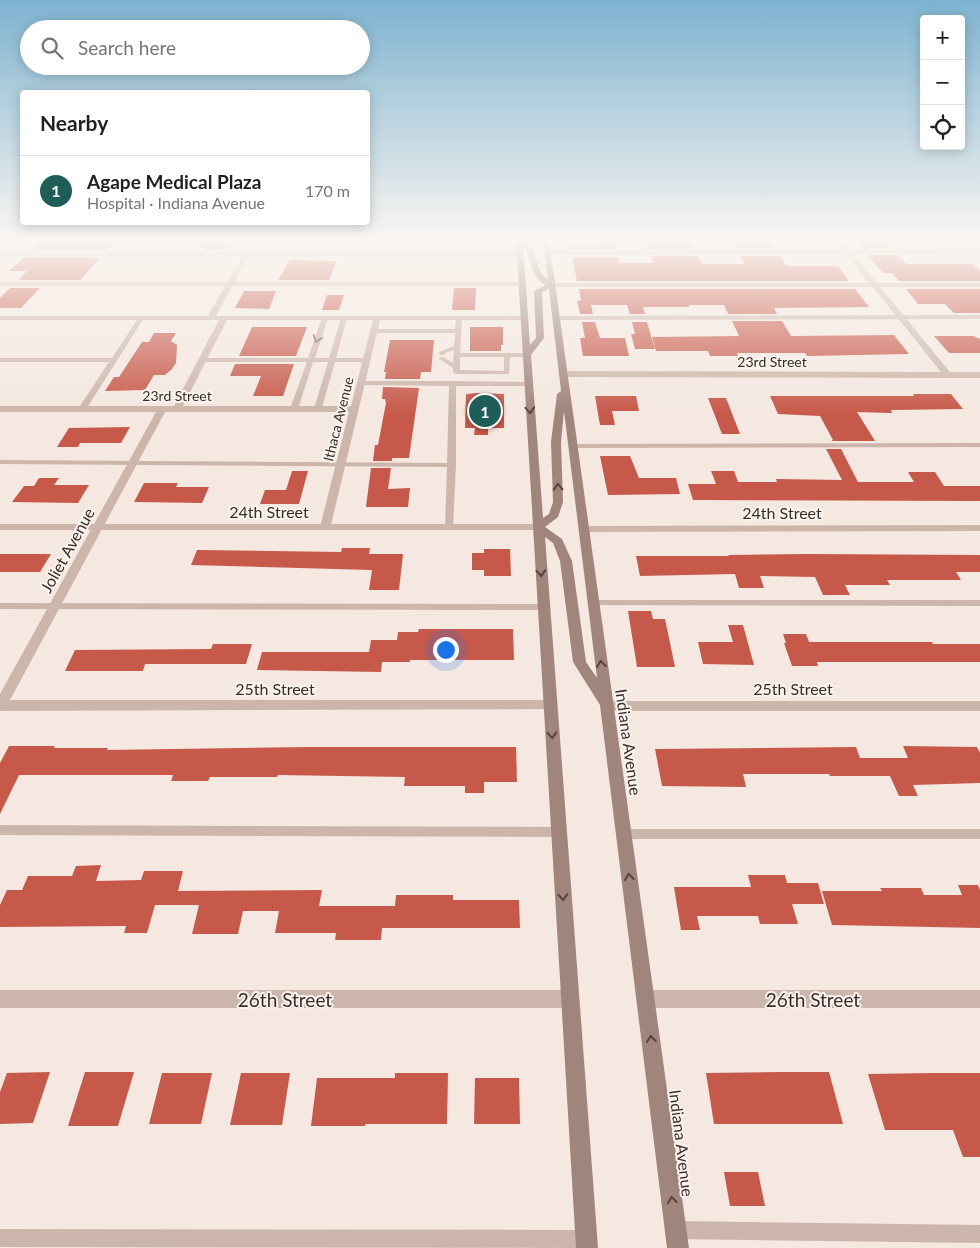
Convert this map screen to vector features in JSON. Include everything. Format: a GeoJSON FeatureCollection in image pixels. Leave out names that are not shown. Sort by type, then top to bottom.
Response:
{"type":"FeatureCollection","features":[{"type":"Feature","properties":{"kind":"main road"},"geometry":{"type":"LineString","coordinates":[[523,298],[587,1243]]}},
{"type":"Feature","properties":{"kind":"main road"},"geometry":{"type":"LineString","coordinates":[[527,355],[540,338],[538,298]]}},
{"type":"Feature","properties":{"kind":"main road","name":"Indiana Avenue"},"geometry":{"type":"LineString","coordinates":[[554,298],[678,1248]]}},
{"type":"Feature","properties":{"kind":"main road"},"geometry":{"type":"LineString","coordinates":[[538,527],[554,515],[558,502],[556,442],[564,374]]}},
{"type":"Feature","properties":{"kind":"main road"},"geometry":{"type":"LineString","coordinates":[[538,527],[558,541],[566,561],[580,662],[607,706]]}},
{"type":"Feature","properties":{"kind":"street"},"geometry":{"type":"LineString","coordinates":[[211,318],[222,298]]}},
{"type":"Feature","properties":{"kind":"street"},"geometry":{"type":"LineString","coordinates":[[886,298],[948,375]]}},
{"type":"Feature","properties":{"kind":"street"},"geometry":{"type":"LineString","coordinates":[[0,318],[524,318]]}},
{"type":"Feature","properties":{"kind":"street"},"geometry":{"type":"LineString","coordinates":[[177,409],[224,318]]}},
{"type":"Feature","properties":{"kind":"street","name":"Ithaca Avenue"},"geometry":{"type":"LineString","coordinates":[[326,527],[377,318]]}},
{"type":"Feature","properties":{"kind":"street","name":"23rd Street"},"geometry":{"type":"LineString","coordinates":[[564,374],[980,375]]}},
{"type":"Feature","properties":{"kind":"street","name":"23rd Street"},"geometry":{"type":"LineString","coordinates":[[0,409],[354,409]]}},
{"type":"Feature","properties":{"kind":"street","name":"Joliet Avenue"},"geometry":{"type":"LineString","coordinates":[[0,706],[162,409]]}},
{"type":"Feature","properties":{"kind":"street","name":"24th Street"},"geometry":{"type":"LineString","coordinates":[[0,527],[538,527]]}},
{"type":"Feature","properties":{"kind":"street","name":"24th Street"},"geometry":{"type":"LineString","coordinates":[[584,528],[980,528]]}},
{"type":"Feature","properties":{"kind":"street","name":"25th Street"},"geometry":{"type":"LineString","coordinates":[[0,706],[550,705]]}},
{"type":"Feature","properties":{"kind":"street","name":"25th Street"},"geometry":{"type":"LineString","coordinates":[[607,706],[980,706]]}},
{"type":"Feature","properties":{"kind":"street","name":"26th Street"},"geometry":{"type":"LineString","coordinates":[[0,999],[570,999]]}},
{"type":"Feature","properties":{"kind":"street","name":"26th Street"},"geometry":{"type":"LineString","coordinates":[[645,999],[980,999]]}},
{"type":"Feature","properties":{"kind":"lane"},"geometry":{"type":"LineString","coordinates":[[556,318],[980,316]]}},
{"type":"Feature","properties":{"kind":"lane"},"geometry":{"type":"LineString","coordinates":[[82,409],[141,318]]}},
{"type":"Feature","properties":{"kind":"lane"},"geometry":{"type":"LineString","coordinates":[[294,409],[325,318]]}},
{"type":"Feature","properties":{"kind":"lane"},"geometry":{"type":"LineString","coordinates":[[318,409],[344,318]]}},
{"type":"Feature","properties":{"kind":"lane"},"geometry":{"type":"LineString","coordinates":[[459,318],[456,372],[507,373],[507,355]]}},
{"type":"Feature","properties":{"kind":"lane"},"geometry":{"type":"LineString","coordinates":[[373,331],[459,331]]}},
{"type":"Feature","properties":{"kind":"lane"},"geometry":{"type":"LineString","coordinates":[[457,368],[441,356],[442,352],[458,347]]}},
{"type":"Feature","properties":{"kind":"lane"},"geometry":{"type":"LineString","coordinates":[[457,355],[527,355]]}},
{"type":"Feature","properties":{"kind":"lane"},"geometry":{"type":"LineString","coordinates":[[0,360],[114,360]]}},
{"type":"Feature","properties":{"kind":"lane"},"geometry":{"type":"LineString","coordinates":[[202,360],[366,360]]}},
{"type":"Feature","properties":{"kind":"lane"},"geometry":{"type":"LineString","coordinates":[[360,383],[529,384]]}},
{"type":"Feature","properties":{"kind":"lane"},"geometry":{"type":"LineString","coordinates":[[449,527],[453,384]]}},
{"type":"Feature","properties":{"kind":"lane"},"geometry":{"type":"LineString","coordinates":[[573,446],[980,445]]}},
{"type":"Feature","properties":{"kind":"lane"},"geometry":{"type":"LineString","coordinates":[[0,462],[452,465]]}},
{"type":"Feature","properties":{"kind":"lane"},"geometry":{"type":"LineString","coordinates":[[593,603],[980,603]]}},
{"type":"Feature","properties":{"kind":"lane"},"geometry":{"type":"LineString","coordinates":[[0,606],[544,607]]}},
{"type":"Feature","properties":{"kind":"lane"},"geometry":{"type":"LineString","coordinates":[[0,830],[559,832]]}},
{"type":"Feature","properties":{"kind":"lane"},"geometry":{"type":"LineString","coordinates":[[624,834],[980,834]]}},
{"type":"Feature","properties":{"kind":"lane"},"geometry":{"type":"LineString","coordinates":[[676,1230],[980,1234]]}},
{"type":"Feature","properties":{"kind":"lane"},"geometry":{"type":"LineString","coordinates":[[0,1238],[587,1243]]}},
{"type":"Feature","properties":{"kind":"building"},"geometry":{"type":"Polygon","coordinates":[[[0,298],[30,298],[21,308],[0,308],[0,298]]]}},
{"type":"Feature","properties":{"kind":"building"},"geometry":{"type":"Polygon","coordinates":[[[240,298],[273,298],[269,309],[235,308],[240,298]]]}},
{"type":"Feature","properties":{"kind":"building"},"geometry":{"type":"Polygon","coordinates":[[[326,298],[343,298],[339,310],[322,310],[326,298]]]}},
{"type":"Feature","properties":{"kind":"building"},"geometry":{"type":"Polygon","coordinates":[[[453,298],[476,298],[475,310],[452,310],[453,298]]]}},
{"type":"Feature","properties":{"kind":"building"},"geometry":{"type":"Polygon","coordinates":[[[581,298],[862,298],[869,307],[774,308],[777,314],[728,314],[724,305],[689,305],[689,307],[643,307],[645,314],[630,314],[627,305],[591,305],[593,314],[580,314],[577,301],[581,300],[581,298]]]}},
{"type":"Feature","properties":{"kind":"building"},"geometry":{"type":"Polygon","coordinates":[[[913,298],[980,298],[980,313],[954,313],[945,304],[918,304],[913,298]]]}},
{"type":"Feature","properties":{"kind":"building"},"geometry":{"type":"Polygon","coordinates":[[[732,321],[782,321],[791,336],[894,335],[909,354],[807,356],[805,353],[737,353],[738,356],[710,356],[708,351],[656,351],[652,337],[739,336],[732,321]]]}},
{"type":"Feature","properties":{"kind":"building"},"geometry":{"type":"Polygon","coordinates":[[[582,322],[595,322],[600,338],[625,338],[629,356],[583,356],[580,338],[585,338],[582,322]]]}},
{"type":"Feature","properties":{"kind":"building"},"geometry":{"type":"Polygon","coordinates":[[[632,322],[647,322],[655,349],[635,349],[631,334],[635,334],[632,322]]]}},
{"type":"Feature","properties":{"kind":"building"},"geometry":{"type":"Polygon","coordinates":[[[252,327],[307,327],[296,356],[239,356],[252,327]]]}},
{"type":"Feature","properties":{"kind":"building"},"geometry":{"type":"Polygon","coordinates":[[[470,327],[503,327],[501,351],[470,351],[470,327]]]}},
{"type":"Feature","properties":{"kind":"building"},"geometry":{"type":"Polygon","coordinates":[[[154,333],[176,333],[171,341],[177,345],[176,363],[172,369],[165,375],[154,375],[145,390],[105,391],[114,377],[119,377],[142,342],[149,342],[154,333]]]}},
{"type":"Feature","properties":{"kind":"building"},"geometry":{"type":"Polygon","coordinates":[[[934,336],[973,336],[980,339],[980,353],[949,353],[934,336]]]}},
{"type":"Feature","properties":{"kind":"building"},"geometry":{"type":"Polygon","coordinates":[[[390,340],[434,340],[431,372],[421,372],[420,379],[385,379],[386,372],[384,372],[390,340]]]}},
{"type":"Feature","properties":{"kind":"building"},"geometry":{"type":"Polygon","coordinates":[[[235,364],[294,364],[283,396],[253,396],[261,376],[230,376],[235,364]]]}},
{"type":"Feature","properties":{"kind":"building"},"geometry":{"type":"Polygon","coordinates":[[[383,387],[419,388],[409,458],[392,458],[392,461],[373,461],[375,445],[378,445],[386,403],[385,399],[382,399],[383,387]]]}},
{"type":"Feature","properties":{"kind":"building"},"geometry":{"type":"Polygon","coordinates":[[[466,394],[504,394],[504,428],[488,428],[488,435],[474,435],[475,428],[465,428],[466,394]]]}},
{"type":"Feature","properties":{"kind":"building"},"geometry":{"type":"Polygon","coordinates":[[[913,394],[951,394],[963,409],[891,410],[892,413],[857,412],[875,441],[831,441],[833,440],[820,416],[778,414],[770,396],[914,396],[913,394]]]}},
{"type":"Feature","properties":{"kind":"building"},"geometry":{"type":"Polygon","coordinates":[[[595,396],[636,396],[639,411],[612,411],[615,425],[600,425],[595,396]]]}},
{"type":"Feature","properties":{"kind":"building"},"geometry":{"type":"Polygon","coordinates":[[[708,398],[726,398],[740,434],[722,434],[708,398]]]}},
{"type":"Feature","properties":{"kind":"building"},"geometry":{"type":"Polygon","coordinates":[[[130,427],[121,443],[80,443],[78,447],[57,447],[69,428],[130,427]]]}},
{"type":"Feature","properties":{"kind":"building"},"geometry":{"type":"Polygon","coordinates":[[[826,449],[841,449],[858,482],[914,482],[908,472],[935,472],[944,486],[980,486],[980,501],[693,500],[688,484],[716,484],[711,471],[734,471],[738,482],[777,482],[776,479],[842,480],[826,449]]]}},
{"type":"Feature","properties":{"kind":"building"},"geometry":{"type":"Polygon","coordinates":[[[600,456],[630,456],[639,478],[676,478],[680,494],[608,495],[600,456]]]}},
{"type":"Feature","properties":{"kind":"building"},"geometry":{"type":"Polygon","coordinates":[[[371,468],[391,468],[388,489],[410,488],[408,507],[366,507],[371,468]]]}},
{"type":"Feature","properties":{"kind":"building"},"geometry":{"type":"Polygon","coordinates":[[[292,471],[308,471],[299,504],[260,504],[265,490],[286,490],[292,471]]]}},
{"type":"Feature","properties":{"kind":"building"},"geometry":{"type":"Polygon","coordinates":[[[39,478],[59,478],[54,485],[89,485],[78,503],[12,502],[24,486],[34,486],[39,478]]]}},
{"type":"Feature","properties":{"kind":"building"},"geometry":{"type":"Polygon","coordinates":[[[144,483],[178,483],[176,487],[209,487],[202,503],[134,502],[144,483]]]}},
{"type":"Feature","properties":{"kind":"building"},"geometry":{"type":"Polygon","coordinates":[[[342,548],[370,548],[369,554],[403,554],[399,590],[369,590],[372,570],[191,565],[197,550],[341,552],[342,548]]]}},
{"type":"Feature","properties":{"kind":"building"},"geometry":{"type":"Polygon","coordinates":[[[484,549],[510,549],[511,576],[484,576],[484,570],[472,570],[472,553],[484,553],[484,549]]]}},
{"type":"Feature","properties":{"kind":"building"},"geometry":{"type":"Polygon","coordinates":[[[0,554],[51,554],[40,572],[0,572],[0,554]]]}},
{"type":"Feature","properties":{"kind":"building"},"geometry":{"type":"Polygon","coordinates":[[[806,554],[980,555],[980,572],[956,572],[961,580],[887,580],[890,585],[845,585],[850,595],[823,595],[815,577],[760,576],[764,588],[739,588],[735,574],[640,576],[636,556],[806,554]]]}},
{"type":"Feature","properties":{"kind":"building"},"geometry":{"type":"Polygon","coordinates":[[[628,611],[651,611],[653,619],[665,619],[675,667],[637,667],[628,611]]]}},
{"type":"Feature","properties":{"kind":"building"},"geometry":{"type":"Polygon","coordinates":[[[728,625],[743,625],[754,665],[703,664],[698,642],[733,642],[728,625]]]}},
{"type":"Feature","properties":{"kind":"building"},"geometry":{"type":"Polygon","coordinates":[[[419,629],[513,629],[514,660],[410,660],[410,662],[382,662],[381,672],[257,670],[262,652],[369,652],[371,640],[397,640],[398,632],[418,632],[419,629]]]}},
{"type":"Feature","properties":{"kind":"building"},"geometry":{"type":"Polygon","coordinates":[[[783,634],[806,634],[809,642],[980,644],[980,662],[817,662],[818,666],[792,666],[783,634]]]}},
{"type":"Feature","properties":{"kind":"building"},"geometry":{"type":"Polygon","coordinates":[[[213,644],[252,644],[246,664],[145,664],[143,671],[65,671],[75,650],[211,649],[213,644]]]}},
{"type":"Feature","properties":{"kind":"building"},"geometry":{"type":"Polygon","coordinates":[[[9,746],[108,748],[107,750],[310,747],[516,747],[517,782],[484,782],[484,793],[465,793],[465,786],[404,786],[405,777],[278,775],[277,777],[210,777],[208,781],[171,781],[173,775],[19,775],[0,814],[0,763],[9,746]]]}},
{"type":"Feature","properties":{"kind":"building"},"geometry":{"type":"Polygon","coordinates":[[[903,746],[977,747],[980,753],[980,783],[913,785],[918,796],[899,796],[890,776],[743,774],[746,787],[662,786],[655,749],[856,747],[860,758],[908,758],[903,746]]]}},
{"type":"Feature","properties":{"kind":"building"},"geometry":{"type":"Polygon","coordinates":[[[101,865],[96,881],[141,880],[144,871],[183,871],[178,891],[322,890],[319,906],[395,906],[396,895],[453,895],[453,900],[519,900],[520,928],[382,928],[381,940],[335,940],[336,933],[275,933],[279,911],[243,911],[238,934],[192,934],[199,905],[155,905],[147,933],[124,933],[126,926],[0,927],[0,905],[7,890],[22,890],[28,876],[72,876],[76,866],[101,865]]]}},
{"type":"Feature","properties":{"kind":"building"},"geometry":{"type":"Polygon","coordinates":[[[748,875],[785,875],[787,883],[818,883],[824,904],[792,904],[798,924],[760,924],[758,916],[697,916],[700,930],[681,930],[674,887],[751,887],[748,875]]]}},
{"type":"Feature","properties":{"kind":"building"},"geometry":{"type":"Polygon","coordinates":[[[958,885],[978,885],[980,890],[980,928],[832,925],[822,891],[882,891],[880,888],[921,888],[924,895],[962,895],[958,885]]]}},
{"type":"Feature","properties":{"kind":"building"},"geometry":{"type":"Polygon","coordinates":[[[50,1072],[33,1123],[0,1124],[0,1092],[7,1073],[50,1072]]]}},
{"type":"Feature","properties":{"kind":"building"},"geometry":{"type":"Polygon","coordinates":[[[85,1072],[134,1072],[118,1126],[68,1126],[85,1072]]]}},
{"type":"Feature","properties":{"kind":"building"},"geometry":{"type":"Polygon","coordinates":[[[829,1072],[843,1124],[714,1124],[706,1073],[829,1072]]]}},
{"type":"Feature","properties":{"kind":"building"},"geometry":{"type":"Polygon","coordinates":[[[162,1073],[212,1073],[201,1124],[149,1124],[162,1073]]]}},
{"type":"Feature","properties":{"kind":"building"},"geometry":{"type":"Polygon","coordinates":[[[241,1073],[290,1073],[282,1125],[230,1125],[241,1073]]]}},
{"type":"Feature","properties":{"kind":"building"},"geometry":{"type":"Polygon","coordinates":[[[395,1073],[448,1073],[447,1124],[311,1126],[317,1078],[395,1078],[395,1073]]]}},
{"type":"Feature","properties":{"kind":"building"},"geometry":{"type":"Polygon","coordinates":[[[980,1073],[980,1157],[963,1157],[953,1130],[885,1130],[868,1074],[980,1073]]]}},
{"type":"Feature","properties":{"kind":"building"},"geometry":{"type":"Polygon","coordinates":[[[475,1078],[519,1078],[520,1124],[474,1124],[475,1078]]]}},
{"type":"Feature","properties":{"kind":"building"},"geometry":{"type":"Polygon","coordinates":[[[724,1172],[758,1172],[765,1206],[730,1206],[724,1172]]]}},
{"type":"Feature","properties":{"kind":"place","name":"Agape Medical Plaza"},"geometry":{"type":"Point","coordinates":[485,411]}}]}
